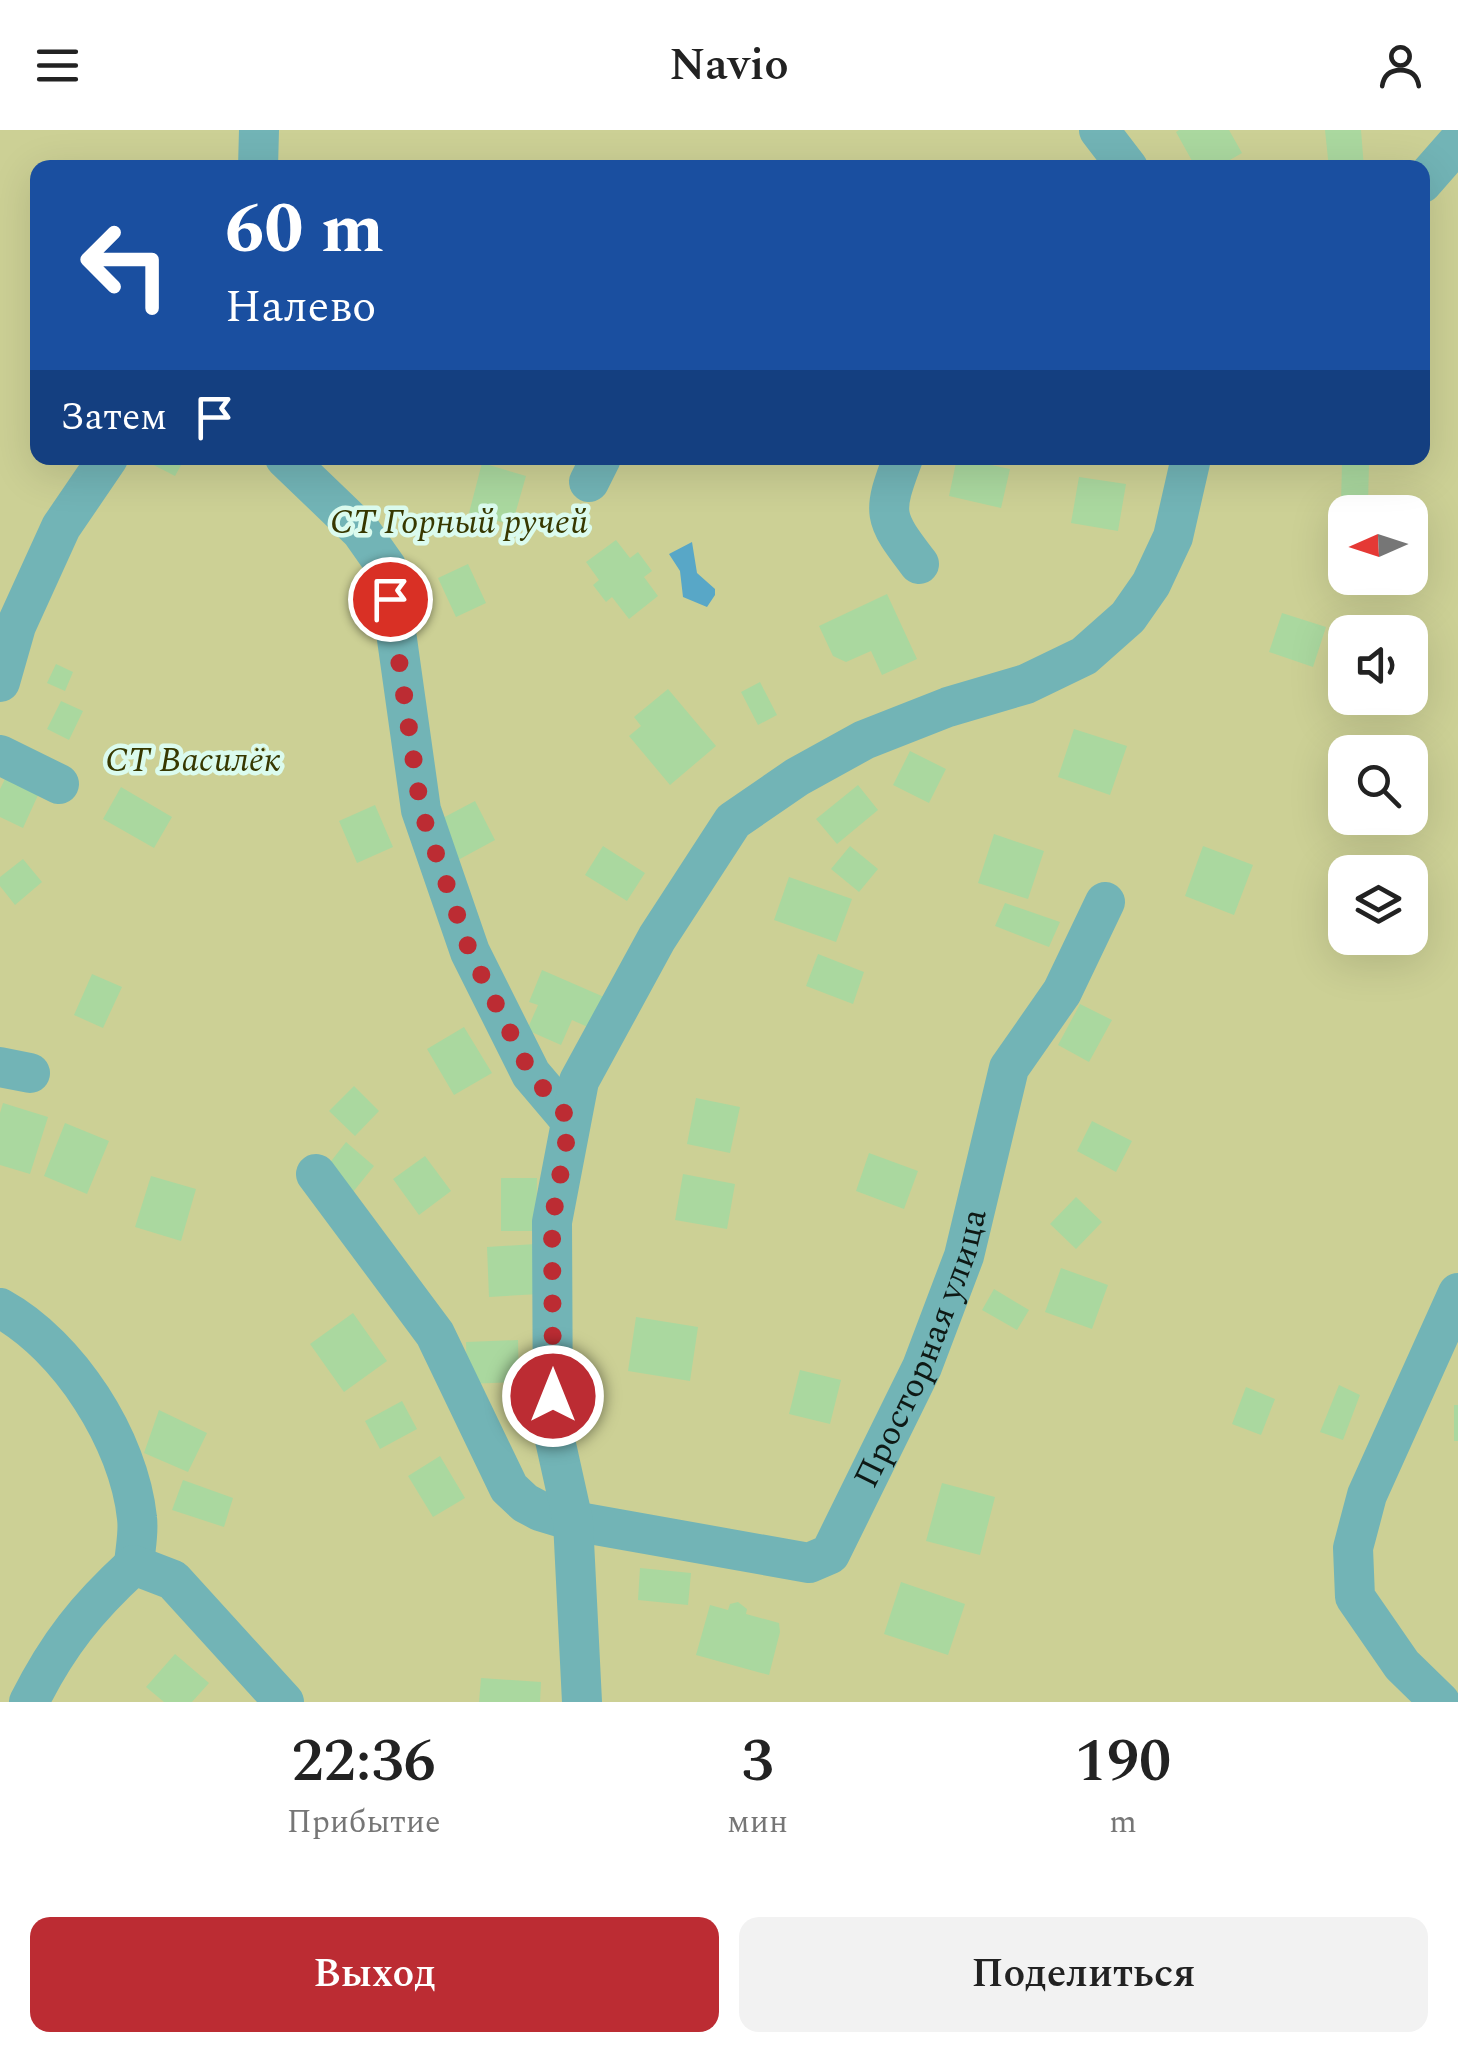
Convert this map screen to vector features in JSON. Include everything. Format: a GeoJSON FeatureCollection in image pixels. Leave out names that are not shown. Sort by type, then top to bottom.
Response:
{"type":"FeatureCollection","features":[{"type":"Feature","properties":{"kind":"street"},"geometry":{"type":"LineString","coordinates":[[258,160],[259,130]]}},
{"type":"Feature","properties":{"kind":"street"},"geometry":{"type":"LineString","coordinates":[[1099,130],[1122,160]]}},
{"type":"Feature","properties":{"kind":"street"},"geometry":{"type":"LineString","coordinates":[[1430,176],[1454,152]]}},
{"type":"Feature","properties":{"kind":"street"},"geometry":{"type":"LineString","coordinates":[[0,682],[16,626],[61,527],[103,465]]}},
{"type":"Feature","properties":{"kind":"street"},"geometry":{"type":"LineString","coordinates":[[292,465],[362,531],[386,568],[421,810],[470,952],[531,1074],[570,1120]]}},
{"type":"Feature","properties":{"kind":"street"},"geometry":{"type":"LineString","coordinates":[[900,465],[890,493],[890,525],[919,564]]}},
{"type":"Feature","properties":{"kind":"street"},"geometry":{"type":"LineString","coordinates":[[582,1702],[573,1521],[553,1431],[552,1222],[579,1082],[657,938],[733,821],[797,777],[864,740],[948,707],[1026,684],[1084,656],[1128,618],[1152,584],[1173,537],[1189,465]]}},
{"type":"Feature","properties":{"kind":"street"},"geometry":{"type":"LineString","coordinates":[[0,754],[58,784]]}},
{"type":"Feature","properties":{"kind":"street","name":"Просторная улица"},"geometry":{"type":"LineString","coordinates":[[316,1174],[435,1334],[509,1488],[525,1503],[573,1521],[808,1563],[830,1554],[922,1367],[964,1256],[1009,1068],[1062,992],[1105,902]]}},
{"type":"Feature","properties":{"kind":"street"},"geometry":{"type":"LineString","coordinates":[[1440,1702],[1402,1666],[1354,1596],[1353,1548],[1367,1495],[1458,1292]]}},
{"type":"Feature","properties":{"kind":"street"},"geometry":{"type":"LineString","coordinates":[[0,1308],[21,1320],[74,1372],[120,1450],[138,1519],[134,1565],[92,1603],[47,1666],[29,1702]]}},
{"type":"Feature","properties":{"kind":"street"},"geometry":{"type":"LineString","coordinates":[[134,1565],[173,1580],[284,1702]]}},
{"type":"Feature","properties":{"kind":"green space"},"geometry":{"type":"Polygon","coordinates":[[[0,130],[1458,130],[1458,1702],[0,1702],[0,130]]]}},
{"type":"Feature","properties":{"kind":"water"},"geometry":{"type":"Polygon","coordinates":[[[692,542],[697,573],[715,589],[707,607],[683,597],[680,571],[669,554],[692,542]]]}},
{"type":"Feature","properties":{"kind":"building"},"geometry":{"type":"Polygon","coordinates":[[[1229,130],[1242,153],[1230,160],[1192,160],[1176,132],[1229,130]]]}},
{"type":"Feature","properties":{"kind":"building"},"geometry":{"type":"Polygon","coordinates":[[[1325,130],[1361,130],[1363,160],[1328,160],[1325,130]]]}},
{"type":"Feature","properties":{"kind":"building"},"geometry":{"type":"Polygon","coordinates":[[[154,465],[181,465],[175,476],[154,465]]]}},
{"type":"Feature","properties":{"kind":"building"},"geometry":{"type":"Polygon","coordinates":[[[481,465],[526,476],[512,525],[469,513],[481,465]]]}},
{"type":"Feature","properties":{"kind":"building"},"geometry":{"type":"Polygon","coordinates":[[[956,465],[1010,469],[1001,508],[949,496],[956,465]]]}},
{"type":"Feature","properties":{"kind":"building"},"geometry":{"type":"Polygon","coordinates":[[[1342,465],[1369,465],[1368,495],[1341,495],[1342,465]]]}},
{"type":"Feature","properties":{"kind":"building"},"geometry":{"type":"Polygon","coordinates":[[[1079,477],[1126,484],[1118,531],[1071,523],[1079,477]]]}},
{"type":"Feature","properties":{"kind":"building"},"geometry":{"type":"Polygon","coordinates":[[[616,540],[630,558],[638,552],[652,571],[644,577],[658,596],[629,619],[612,597],[606,602],[593,585],[599,580],[586,562],[616,540]]]}},
{"type":"Feature","properties":{"kind":"building"},"geometry":{"type":"Polygon","coordinates":[[[468,564],[486,603],[456,617],[438,578],[468,564]]]}},
{"type":"Feature","properties":{"kind":"building"},"geometry":{"type":"Polygon","coordinates":[[[887,594],[917,659],[882,675],[871,651],[846,662],[833,656],[819,626],[887,594]]]}},
{"type":"Feature","properties":{"kind":"building"},"geometry":{"type":"Polygon","coordinates":[[[1282,613],[1326,627],[1313,667],[1269,652],[1282,613]]]}},
{"type":"Feature","properties":{"kind":"building"},"geometry":{"type":"Polygon","coordinates":[[[56,664],[73,672],[65,691],[47,683],[56,664]]]}},
{"type":"Feature","properties":{"kind":"building"},"geometry":{"type":"Polygon","coordinates":[[[760,682],[777,715],[758,725],[741,692],[760,682]]]}},
{"type":"Feature","properties":{"kind":"building"},"geometry":{"type":"Polygon","coordinates":[[[668,689],[716,746],[670,785],[629,736],[641,726],[634,717],[668,689]]]}},
{"type":"Feature","properties":{"kind":"building"},"geometry":{"type":"Polygon","coordinates":[[[61,701],[83,711],[69,740],[47,729],[61,701]]]}},
{"type":"Feature","properties":{"kind":"building"},"geometry":{"type":"Polygon","coordinates":[[[1074,729],[1127,746],[1110,795],[1058,777],[1074,729]]]}},
{"type":"Feature","properties":{"kind":"building"},"geometry":{"type":"Polygon","coordinates":[[[910,751],[946,769],[929,803],[893,785],[910,751]]]}},
{"type":"Feature","properties":{"kind":"building"},"geometry":{"type":"Polygon","coordinates":[[[6,777],[39,793],[23,828],[0,817],[0,789],[6,777]]]}},
{"type":"Feature","properties":{"kind":"building"},"geometry":{"type":"Polygon","coordinates":[[[858,785],[878,810],[837,844],[816,819],[858,785]]]}},
{"type":"Feature","properties":{"kind":"building"},"geometry":{"type":"Polygon","coordinates":[[[121,787],[172,817],[154,848],[103,819],[121,787]]]}},
{"type":"Feature","properties":{"kind":"building"},"geometry":{"type":"Polygon","coordinates":[[[475,801],[495,840],[458,860],[437,821],[475,801]]]}},
{"type":"Feature","properties":{"kind":"building"},"geometry":{"type":"Polygon","coordinates":[[[375,805],[393,847],[357,863],[339,821],[375,805]]]}},
{"type":"Feature","properties":{"kind":"building"},"geometry":{"type":"Polygon","coordinates":[[[994,834],[1044,851],[1028,899],[978,883],[994,834]]]}},
{"type":"Feature","properties":{"kind":"building"},"geometry":{"type":"Polygon","coordinates":[[[603,846],[645,873],[627,901],[585,875],[603,846]]]}},
{"type":"Feature","properties":{"kind":"building"},"geometry":{"type":"Polygon","coordinates":[[[850,846],[878,869],[859,892],[831,869],[850,846]]]}},
{"type":"Feature","properties":{"kind":"building"},"geometry":{"type":"Polygon","coordinates":[[[1203,846],[1253,865],[1234,915],[1185,896],[1203,846]]]}},
{"type":"Feature","properties":{"kind":"building"},"geometry":{"type":"Polygon","coordinates":[[[23,859],[42,882],[15,905],[0,886],[0,877],[23,859]]]}},
{"type":"Feature","properties":{"kind":"building"},"geometry":{"type":"Polygon","coordinates":[[[789,877],[852,899],[836,942],[774,920],[789,877]]]}},
{"type":"Feature","properties":{"kind":"building"},"geometry":{"type":"Polygon","coordinates":[[[1005,903],[1060,922],[1049,947],[995,926],[1005,903]]]}},
{"type":"Feature","properties":{"kind":"building"},"geometry":{"type":"Polygon","coordinates":[[[818,954],[864,972],[853,1004],[806,986],[818,954]]]}},
{"type":"Feature","properties":{"kind":"building"},"geometry":{"type":"Polygon","coordinates":[[[542,970],[604,997],[590,1028],[572,1020],[561,1045],[527,1030],[538,1005],[529,1002],[542,970]]]}},
{"type":"Feature","properties":{"kind":"building"},"geometry":{"type":"Polygon","coordinates":[[[92,974],[122,987],[103,1028],[74,1015],[92,974]]]}},
{"type":"Feature","properties":{"kind":"building"},"geometry":{"type":"Polygon","coordinates":[[[1080,1004],[1112,1020],[1089,1062],[1058,1045],[1080,1004]]]}},
{"type":"Feature","properties":{"kind":"building"},"geometry":{"type":"Polygon","coordinates":[[[464,1027],[492,1073],[454,1095],[427,1049],[464,1027]]]}},
{"type":"Feature","properties":{"kind":"building"},"geometry":{"type":"Polygon","coordinates":[[[354,1086],[379,1111],[355,1136],[329,1111],[354,1086]]]}},
{"type":"Feature","properties":{"kind":"building"},"geometry":{"type":"Polygon","coordinates":[[[696,1098],[740,1107],[730,1153],[687,1144],[696,1098]]]}},
{"type":"Feature","properties":{"kind":"building"},"geometry":{"type":"Polygon","coordinates":[[[3,1103],[48,1117],[30,1174],[0,1165],[3,1103]]]}},
{"type":"Feature","properties":{"kind":"building"},"geometry":{"type":"Polygon","coordinates":[[[1092,1121],[1132,1141],[1116,1172],[1077,1151],[1092,1121]]]}},
{"type":"Feature","properties":{"kind":"building"},"geometry":{"type":"Polygon","coordinates":[[[65,1123],[109,1141],[87,1194],[44,1176],[65,1123]]]}},
{"type":"Feature","properties":{"kind":"building"},"geometry":{"type":"Polygon","coordinates":[[[346,1142],[374,1166],[353,1192],[325,1169],[346,1142]]]}},
{"type":"Feature","properties":{"kind":"building"},"geometry":{"type":"Polygon","coordinates":[[[869,1153],[918,1171],[904,1209],[856,1191],[869,1153]]]}},
{"type":"Feature","properties":{"kind":"building"},"geometry":{"type":"Polygon","coordinates":[[[425,1156],[451,1191],[419,1215],[393,1179],[425,1156]]]}},
{"type":"Feature","properties":{"kind":"building"},"geometry":{"type":"Polygon","coordinates":[[[683,1174],[735,1184],[727,1229],[675,1220],[683,1174]]]}},
{"type":"Feature","properties":{"kind":"building"},"geometry":{"type":"Polygon","coordinates":[[[151,1176],[196,1189],[181,1241],[135,1227],[151,1176]]]}},
{"type":"Feature","properties":{"kind":"building"},"geometry":{"type":"Polygon","coordinates":[[[501,1178],[537,1178],[536,1231],[501,1231],[501,1178]]]}},
{"type":"Feature","properties":{"kind":"building"},"geometry":{"type":"Polygon","coordinates":[[[1076,1197],[1102,1222],[1076,1249],[1050,1224],[1076,1197]]]}},
{"type":"Feature","properties":{"kind":"building"},"geometry":{"type":"Polygon","coordinates":[[[536,1244],[539,1294],[489,1297],[487,1247],[536,1244]]]}},
{"type":"Feature","properties":{"kind":"building"},"geometry":{"type":"Polygon","coordinates":[[[1061,1268],[1108,1285],[1092,1329],[1045,1312],[1061,1268]]]}},
{"type":"Feature","properties":{"kind":"building"},"geometry":{"type":"Polygon","coordinates":[[[994,1289],[1029,1310],[1017,1330],[982,1310],[994,1289]]]}},
{"type":"Feature","properties":{"kind":"building"},"geometry":{"type":"Polygon","coordinates":[[[353,1313],[387,1361],[344,1392],[310,1344],[353,1313]]]}},
{"type":"Feature","properties":{"kind":"building"},"geometry":{"type":"Polygon","coordinates":[[[636,1317],[698,1327],[690,1381],[628,1371],[636,1317]]]}},
{"type":"Feature","properties":{"kind":"building"},"geometry":{"type":"Polygon","coordinates":[[[518,1340],[519,1382],[467,1384],[466,1342],[518,1340]]]}},
{"type":"Feature","properties":{"kind":"building"},"geometry":{"type":"Polygon","coordinates":[[[800,1370],[841,1380],[830,1424],[789,1414],[800,1370]]]}},
{"type":"Feature","properties":{"kind":"building"},"geometry":{"type":"Polygon","coordinates":[[[1339,1385],[1360,1395],[1343,1440],[1320,1432],[1339,1385]]]}},
{"type":"Feature","properties":{"kind":"building"},"geometry":{"type":"Polygon","coordinates":[[[1246,1387],[1275,1399],[1261,1435],[1232,1424],[1246,1387]]]}},
{"type":"Feature","properties":{"kind":"building"},"geometry":{"type":"Polygon","coordinates":[[[402,1401],[417,1429],[380,1449],[365,1421],[402,1401]]]}},
{"type":"Feature","properties":{"kind":"building"},"geometry":{"type":"Polygon","coordinates":[[[1454,1405],[1458,1405],[1458,1441],[1454,1441],[1454,1405]]]}},
{"type":"Feature","properties":{"kind":"building"},"geometry":{"type":"Polygon","coordinates":[[[159,1410],[207,1433],[188,1472],[144,1453],[159,1410]]]}},
{"type":"Feature","properties":{"kind":"building"},"geometry":{"type":"Polygon","coordinates":[[[440,1456],[465,1498],[433,1517],[408,1476],[440,1456]]]}},
{"type":"Feature","properties":{"kind":"building"},"geometry":{"type":"Polygon","coordinates":[[[183,1480],[233,1498],[224,1527],[172,1510],[183,1480]]]}},
{"type":"Feature","properties":{"kind":"building"},"geometry":{"type":"Polygon","coordinates":[[[942,1483],[995,1497],[980,1555],[926,1541],[942,1483]]]}},
{"type":"Feature","properties":{"kind":"building"},"geometry":{"type":"Polygon","coordinates":[[[640,1568],[691,1573],[688,1605],[638,1600],[640,1568]]]}},
{"type":"Feature","properties":{"kind":"building"},"geometry":{"type":"Polygon","coordinates":[[[901,1582],[965,1604],[948,1655],[884,1634],[901,1582]]]}},
{"type":"Feature","properties":{"kind":"building"},"geometry":{"type":"Polygon","coordinates":[[[738,1602],[747,1609],[746,1614],[779,1623],[769,1675],[696,1655],[710,1605],[728,1610],[730,1604],[738,1602]]]}},
{"type":"Feature","properties":{"kind":"building"},"geometry":{"type":"Polygon","coordinates":[[[175,1654],[209,1683],[192,1702],[164,1702],[146,1687],[175,1654]]]}},
{"type":"Feature","properties":{"kind":"building"},"geometry":{"type":"Polygon","coordinates":[[[481,1678],[541,1682],[540,1702],[479,1702],[481,1678]]]}},
{"type":"Feature","properties":{"kind":"route"},"geometry":{"type":"LineString","coordinates":[[390,599],[421,810],[470,952],[531,1074],[570,1120],[552,1222],[553,1396]]}},
{"type":"Feature","properties":{"kind":"park label","name":"СТ Горный ручей"},"geometry":{"type":"Point","coordinates":[459,522]}},
{"type":"Feature","properties":{"kind":"park label","name":"СТ Василёк"},"geometry":{"type":"Point","coordinates":[193,760]}}]}
